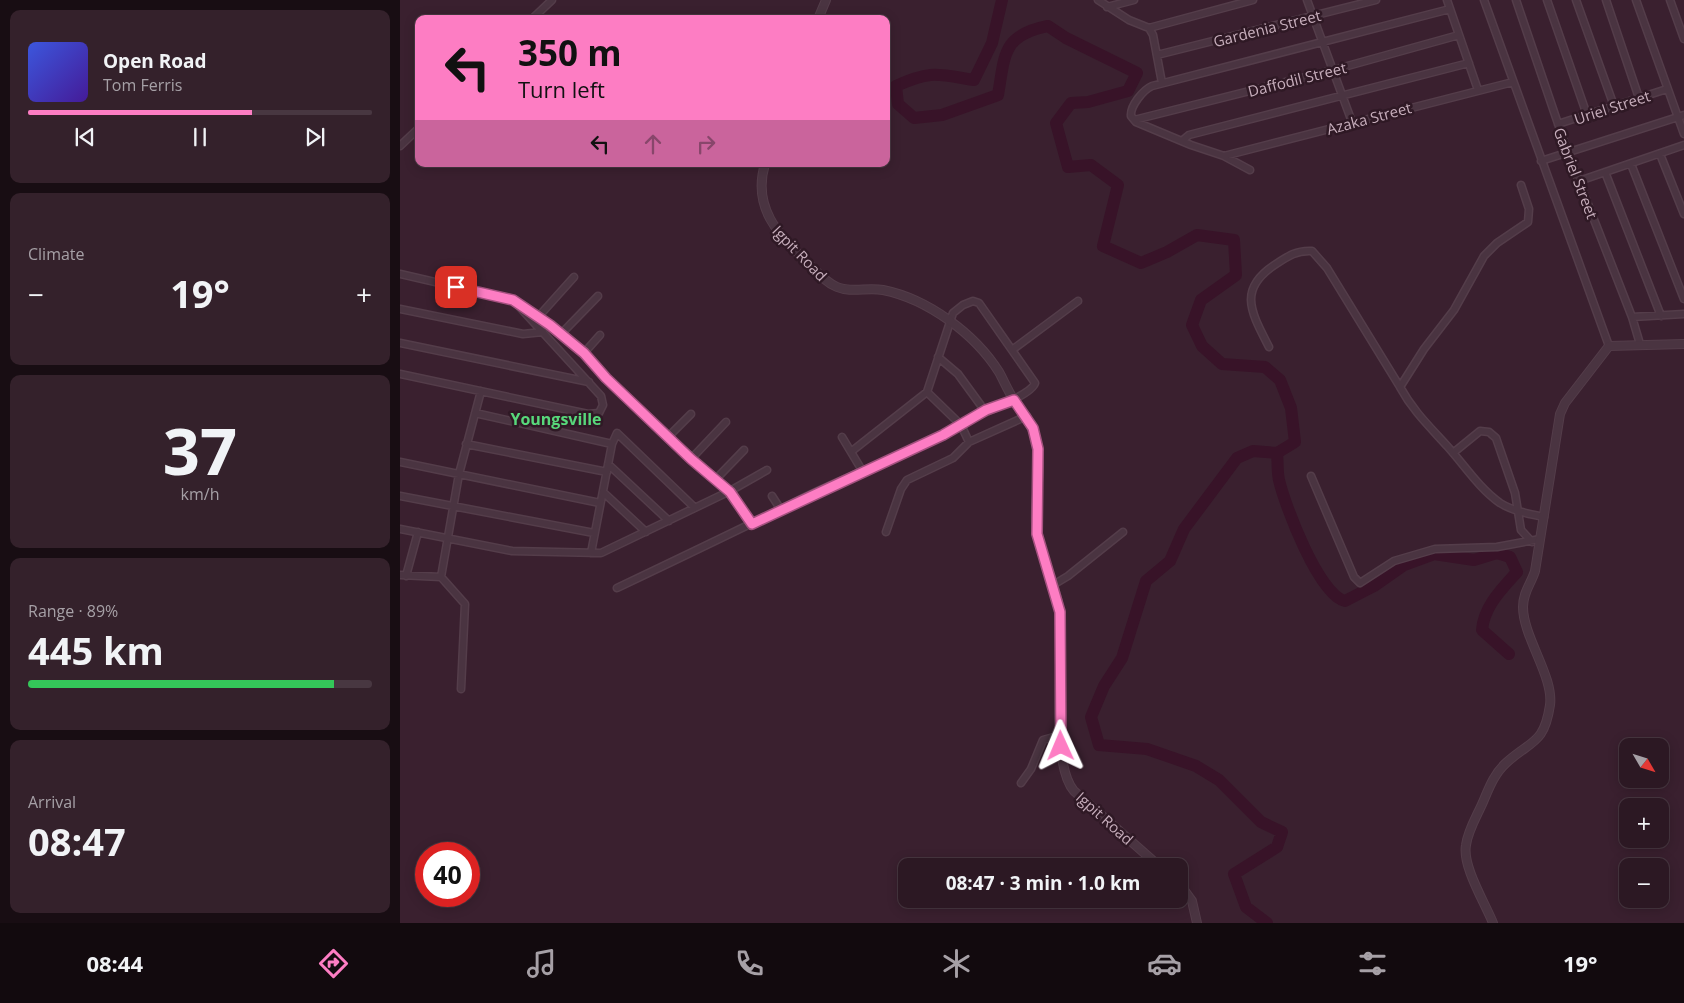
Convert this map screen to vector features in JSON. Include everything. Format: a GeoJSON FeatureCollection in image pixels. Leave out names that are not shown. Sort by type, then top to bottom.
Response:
{"type":"FeatureCollection","features":[{"type":"Feature","properties":{"kind":"street"},"geometry":{"type":"LineString","coordinates":[[536,15],[552,0]]}},
{"type":"Feature","properties":{"kind":"street"},"geometry":{"type":"LineString","coordinates":[[820,15],[826,0]]}},
{"type":"Feature","properties":{"kind":"street"},"geometry":{"type":"LineString","coordinates":[[1098,0],[1129,20],[1149,28],[1152,32],[1162,83]]}},
{"type":"Feature","properties":{"kind":"street"},"geometry":{"type":"LineString","coordinates":[[1107,7],[1134,0]]}},
{"type":"Feature","properties":{"kind":"street"},"geometry":{"type":"LineString","coordinates":[[1149,28],[1253,0]]}},
{"type":"Feature","properties":{"kind":"street"},"geometry":{"type":"LineString","coordinates":[[1307,0],[1352,122]]}},
{"type":"Feature","properties":{"kind":"street","name":"Gardenia Street"},"geometry":{"type":"LineString","coordinates":[[1157,55],[1376,0]]}},
{"type":"Feature","properties":{"kind":"street"},"geometry":{"type":"LineString","coordinates":[[1448,0],[1478,90]]}},
{"type":"Feature","properties":{"kind":"street"},"geometry":{"type":"LineString","coordinates":[[1484,0],[1609,346]]}},
{"type":"Feature","properties":{"kind":"street","name":"Gabriel Street"},"geometry":{"type":"LineString","coordinates":[[1516,0],[1568,153],[1632,317],[1640,344]]}},
{"type":"Feature","properties":{"kind":"street"},"geometry":{"type":"LineString","coordinates":[[1547,0],[1587,115]]}},
{"type":"Feature","properties":{"kind":"street"},"geometry":{"type":"LineString","coordinates":[[1576,0],[1614,106]]}},
{"type":"Feature","properties":{"kind":"street"},"geometry":{"type":"LineString","coordinates":[[1606,0],[1639,98]]}},
{"type":"Feature","properties":{"kind":"street"},"geometry":{"type":"LineString","coordinates":[[1636,0],[1684,134]]}},
{"type":"Feature","properties":{"kind":"street"},"geometry":{"type":"LineString","coordinates":[[1670,0],[1684,40]]}},
{"type":"Feature","properties":{"kind":"street"},"geometry":{"type":"LineString","coordinates":[[1250,170],[1224,156],[1134,120],[1130,113],[1144,91],[1162,83],[1450,9]]}},
{"type":"Feature","properties":{"kind":"street","name":"Daffodil Street"},"geometry":{"type":"LineString","coordinates":[[1134,120],[1333,70],[1459,35]]}},
{"type":"Feature","properties":{"kind":"street"},"geometry":{"type":"LineString","coordinates":[[1183,140],[1188,135],[1469,63]]}},
{"type":"Feature","properties":{"kind":"street","name":"Azaka Street"},"geometry":{"type":"LineString","coordinates":[[1224,156],[1513,82]]}},
{"type":"Feature","properties":{"kind":"street","name":"Uriel Street"},"geometry":{"type":"LineString","coordinates":[[1558,124],[1667,89]]}},
{"type":"Feature","properties":{"kind":"street"},"geometry":{"type":"LineString","coordinates":[[1542,161],[1684,115]]}},
{"type":"Feature","properties":{"kind":"street"},"geometry":{"type":"LineString","coordinates":[[400,146],[415,132]]}},
{"type":"Feature","properties":{"kind":"street"},"geometry":{"type":"LineString","coordinates":[[1579,181],[1684,145]]}},
{"type":"Feature","properties":{"kind":"street"},"geometry":{"type":"LineString","coordinates":[[1660,154],[1684,214]]}},
{"type":"Feature","properties":{"kind":"street"},"geometry":{"type":"LineString","coordinates":[[1631,164],[1684,299]]}},
{"type":"Feature","properties":{"kind":"street","name":"Igpit Road"},"geometry":{"type":"LineString","coordinates":[[765,167],[763,191],[766,210],[772,227],[826,281],[843,289],[881,289],[902,294],[950,322],[989,358],[1014,400],[1027,416],[1033,428],[1039,463],[1037,534],[1058,602],[1061,628],[1061,736],[1063,766],[1067,783],[1151,858]]}},
{"type":"Feature","properties":{"kind":"street"},"geometry":{"type":"LineString","coordinates":[[1605,172],[1662,316]]}},
{"type":"Feature","properties":{"kind":"street"},"geometry":{"type":"LineString","coordinates":[[1400,387],[1458,303],[1484,256],[1497,243],[1528,222],[1529,209],[1521,185]]}},
{"type":"Feature","properties":{"kind":"street"},"geometry":{"type":"LineString","coordinates":[[1269,347],[1253,314],[1250,294],[1254,282],[1265,271],[1294,252],[1312,251],[1327,268],[1421,419],[1474,479],[1494,497],[1518,511],[1544,517]]}},
{"type":"Feature","properties":{"kind":"street"},"geometry":{"type":"LineString","coordinates":[[400,274],[513,300],[539,316],[584,353],[606,378],[691,459],[730,492],[752,524]]}},
{"type":"Feature","properties":{"kind":"street"},"geometry":{"type":"LineString","coordinates":[[539,316],[574,277]]}},
{"type":"Feature","properties":{"kind":"street"},"geometry":{"type":"LineString","coordinates":[[562,334],[598,296]]}},
{"type":"Feature","properties":{"kind":"street"},"geometry":{"type":"LineString","coordinates":[[400,374],[595,414],[602,409],[602,401],[589,382],[513,300]]}},
{"type":"Feature","properties":{"kind":"street"},"geometry":{"type":"LineString","coordinates":[[617,588],[961,425],[986,410],[1014,400],[1034,387],[1035,383],[977,301],[967,303],[956,310],[950,322],[927,392],[852,451]]}},
{"type":"Feature","properties":{"kind":"street"},"geometry":{"type":"LineString","coordinates":[[1012,350],[1078,301]]}},
{"type":"Feature","properties":{"kind":"street"},"geometry":{"type":"LineString","coordinates":[[400,308],[523,334],[543,332]]}},
{"type":"Feature","properties":{"kind":"street"},"geometry":{"type":"LineString","coordinates":[[1632,317],[1684,314]]}},
{"type":"Feature","properties":{"kind":"street"},"geometry":{"type":"LineString","coordinates":[[584,353],[600,336]]}},
{"type":"Feature","properties":{"kind":"street"},"geometry":{"type":"LineString","coordinates":[[400,343],[589,382]]}},
{"type":"Feature","properties":{"kind":"street"},"geometry":{"type":"LineString","coordinates":[[1493,923],[1467,862],[1466,844],[1497,773],[1512,758],[1533,744],[1541,736],[1551,702],[1549,687],[1534,648],[1523,608],[1525,590],[1534,571],[1536,540],[1544,517],[1560,414],[1564,403],[1609,346],[1684,344]]}},
{"type":"Feature","properties":{"kind":"street"},"geometry":{"type":"LineString","coordinates":[[938,357],[958,374],[986,410]]}},
{"type":"Feature","properties":{"kind":"street"},"geometry":{"type":"LineString","coordinates":[[441,577],[459,474],[481,391]]}},
{"type":"Feature","properties":{"kind":"street"},"geometry":{"type":"LineString","coordinates":[[927,392],[961,425],[969,442]]}},
{"type":"Feature","properties":{"kind":"street"},"geometry":{"type":"LineString","coordinates":[[475,413],[612,444]]}},
{"type":"Feature","properties":{"kind":"street"},"geometry":{"type":"LineString","coordinates":[[668,437],[691,414]]}},
{"type":"Feature","properties":{"kind":"street"},"geometry":{"type":"LineString","coordinates":[[886,532],[901,489],[907,480],[953,458],[969,442],[1027,416]]}},
{"type":"Feature","properties":{"kind":"street"},"geometry":{"type":"LineString","coordinates":[[691,459],[726,422]]}},
{"type":"Feature","properties":{"kind":"street"},"geometry":{"type":"LineString","coordinates":[[1453,453],[1480,431],[1489,432],[1496,438],[1515,493],[1521,530],[1536,540]]}},
{"type":"Feature","properties":{"kind":"street"},"geometry":{"type":"LineString","coordinates":[[591,553],[612,444],[616,434],[619,434],[695,508]]}},
{"type":"Feature","properties":{"kind":"street"},"geometry":{"type":"LineString","coordinates":[[842,438],[852,451],[863,472]]}},
{"type":"Feature","properties":{"kind":"street"},"geometry":{"type":"LineString","coordinates":[[466,444],[607,472]]}},
{"type":"Feature","properties":{"kind":"street"},"geometry":{"type":"LineString","coordinates":[[716,479],[744,450]]}},
{"type":"Feature","properties":{"kind":"street"},"geometry":{"type":"LineString","coordinates":[[400,462],[600,503]]}},
{"type":"Feature","properties":{"kind":"street"},"geometry":{"type":"LineString","coordinates":[[608,464],[670,520]]}},
{"type":"Feature","properties":{"kind":"street"},"geometry":{"type":"LineString","coordinates":[[400,528],[512,551],[602,553],[730,492],[767,470]]}},
{"type":"Feature","properties":{"kind":"street"},"geometry":{"type":"LineString","coordinates":[[1311,476],[1354,576],[1360,582],[1394,561],[1434,549],[1497,546],[1536,540]]}},
{"type":"Feature","properties":{"kind":"street"},"geometry":{"type":"LineString","coordinates":[[603,492],[646,532]]}},
{"type":"Feature","properties":{"kind":"street"},"geometry":{"type":"LineString","coordinates":[[400,496],[594,533]]}},
{"type":"Feature","properties":{"kind":"street"},"geometry":{"type":"LineString","coordinates":[[772,496],[781,510]]}},
{"type":"Feature","properties":{"kind":"street"},"geometry":{"type":"LineString","coordinates":[[418,532],[403,576],[441,577],[465,604],[461,689]]}},
{"type":"Feature","properties":{"kind":"street"},"geometry":{"type":"LineString","coordinates":[[1053,585],[1068,576],[1123,532]]}},
{"type":"Feature","properties":{"kind":"street"},"geometry":{"type":"LineString","coordinates":[[1021,783],[1031,769],[1043,740],[1061,736]]}},
{"type":"Feature","properties":{"kind":"street"},"geometry":{"type":"LineString","coordinates":[[1188,895],[1192,901],[1196,923]]}},
{"type":"Feature","properties":{"kind":"waterway"},"geometry":{"type":"LineString","coordinates":[[1002,0],[992,43],[974,80],[942,75],[918,77],[896,86],[898,104],[914,118],[942,115],[998,95],[1002,69],[1008,49],[1022,35],[1048,26],[1066,38],[1137,73],[1128,91],[1088,102],[1071,103],[1056,123],[1068,167],[1091,165],[1118,185],[1103,246],[1141,263],[1167,252],[1197,235],[1234,240],[1236,275],[1201,300],[1192,325],[1202,346],[1222,364],[1265,367],[1280,380],[1291,408],[1295,442],[1277,453],[1253,451],[1237,458],[1184,529],[1170,561],[1146,581],[1122,658],[1104,686],[1091,717],[1099,745],[1147,749],[1196,766],[1219,780],[1261,822],[1282,832],[1277,847],[1234,874],[1246,907],[1267,923]]}},
{"type":"Feature","properties":{"kind":"waterway"},"geometry":{"type":"LineString","coordinates":[[1277,453],[1278,477],[1282,492],[1304,548],[1325,583],[1335,595],[1345,601],[1374,586],[1404,565],[1434,554],[1474,560],[1497,553],[1510,557],[1517,572],[1490,606],[1483,621],[1482,630],[1509,654]]}},
{"type":"Feature","properties":{"kind":"district","name":"Youngsville"},"geometry":{"type":"Point","coordinates":[556,419]}},
{"type":"Feature","properties":{"kind":"route"},"geometry":{"type":"LineString","coordinates":[[456,287],[513,300],[528,308],[550,325],[584,353],[606,378],[691,459],[730,492],[752,524],[805,497],[943,435],[986,410],[1014,400],[1027,416],[1033,428],[1038,449],[1037,534],[1060,612],[1061,746]]}}]}
